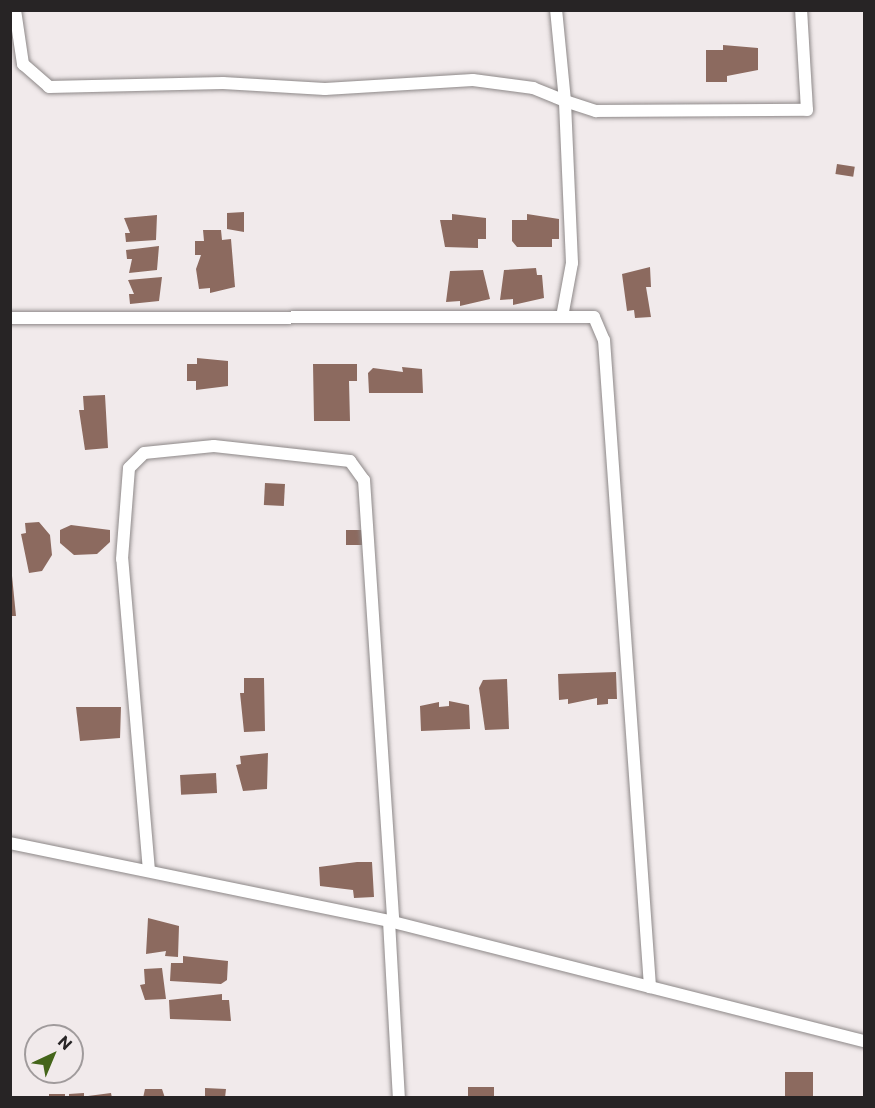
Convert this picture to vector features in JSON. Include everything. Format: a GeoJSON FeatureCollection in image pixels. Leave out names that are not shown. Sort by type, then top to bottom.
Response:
{"type":"FeatureCollection","features":[{"type":"Feature","properties":{"kind":"street"},"geometry":{"type":"LineString","coordinates":[[15,10],[23,64],[49,87],[223,83],[325,89],[473,80],[533,88],[596,111],[807,110],[801,10]]}},
{"type":"Feature","properties":{"kind":"street"},"geometry":{"type":"LineString","coordinates":[[556,10],[565,101],[572,263],[562,317]]}},
{"type":"Feature","properties":{"kind":"street"},"geometry":{"type":"LineString","coordinates":[[10,318],[594,317],[604,340],[650,987]]}},
{"type":"Feature","properties":{"kind":"street"},"geometry":{"type":"LineString","coordinates":[[149,872],[122,559],[129,468],[144,453],[214,446],[350,461],[364,480],[391,921],[399,1098]]}},
{"type":"Feature","properties":{"kind":"street"},"geometry":{"type":"LineString","coordinates":[[10,843],[391,921],[864,1041]]}},
{"type":"Feature","properties":{"kind":"building"},"geometry":{"type":"Polygon","coordinates":[[[723,45],[758,48],[758,70],[727,76],[727,82],[706,82],[706,50],[723,50],[723,45]]]}},
{"type":"Feature","properties":{"kind":"building"},"geometry":{"type":"Polygon","coordinates":[[[837,164],[855,167],[853,177],[835,174],[837,164]]]}},
{"type":"Feature","properties":{"kind":"building"},"geometry":{"type":"Polygon","coordinates":[[[244,212],[244,232],[227,229],[227,213],[244,212]]]}},
{"type":"Feature","properties":{"kind":"building"},"geometry":{"type":"Polygon","coordinates":[[[452,214],[486,218],[486,239],[478,239],[478,248],[445,247],[440,220],[452,220],[452,214]]]}},
{"type":"Feature","properties":{"kind":"building"},"geometry":{"type":"Polygon","coordinates":[[[527,214],[559,219],[559,239],[552,239],[552,247],[517,247],[512,241],[512,220],[527,220],[527,214]]]}},
{"type":"Feature","properties":{"kind":"building"},"geometry":{"type":"Polygon","coordinates":[[[157,215],[156,240],[126,242],[125,233],[130,233],[124,218],[157,215]]]}},
{"type":"Feature","properties":{"kind":"building"},"geometry":{"type":"Polygon","coordinates":[[[203,230],[221,230],[222,240],[231,239],[235,287],[210,293],[210,288],[199,289],[196,269],[201,255],[195,255],[195,241],[204,241],[203,230]]]}},
{"type":"Feature","properties":{"kind":"building"},"geometry":{"type":"Polygon","coordinates":[[[159,246],[157,270],[129,273],[132,259],[127,259],[126,250],[159,246]]]}},
{"type":"Feature","properties":{"kind":"building"},"geometry":{"type":"Polygon","coordinates":[[[650,267],[651,287],[646,287],[651,317],[635,318],[634,310],[627,311],[622,274],[650,267]]]}},
{"type":"Feature","properties":{"kind":"building"},"geometry":{"type":"Polygon","coordinates":[[[536,268],[537,275],[542,275],[544,298],[513,305],[513,299],[500,300],[504,270],[536,268]]]}},
{"type":"Feature","properties":{"kind":"building"},"geometry":{"type":"Polygon","coordinates":[[[483,270],[490,299],[460,306],[460,301],[446,302],[450,271],[483,270]]]}},
{"type":"Feature","properties":{"kind":"building"},"geometry":{"type":"Polygon","coordinates":[[[162,277],[159,301],[130,304],[129,294],[134,294],[128,280],[162,277]]]}},
{"type":"Feature","properties":{"kind":"building"},"geometry":{"type":"Polygon","coordinates":[[[197,358],[228,361],[228,386],[196,390],[196,381],[187,381],[187,364],[197,364],[197,358]]]}},
{"type":"Feature","properties":{"kind":"building"},"geometry":{"type":"Polygon","coordinates":[[[313,364],[357,364],[357,381],[349,381],[350,421],[314,421],[313,364]]]}},
{"type":"Feature","properties":{"kind":"building"},"geometry":{"type":"Polygon","coordinates":[[[402,367],[422,369],[423,393],[369,393],[368,373],[373,368],[403,372],[402,367]]]}},
{"type":"Feature","properties":{"kind":"building"},"geometry":{"type":"Polygon","coordinates":[[[105,395],[108,448],[85,450],[79,410],[84,410],[83,396],[105,395]]]}},
{"type":"Feature","properties":{"kind":"building"},"geometry":{"type":"Polygon","coordinates":[[[265,483],[285,484],[284,506],[264,505],[265,483]]]}},
{"type":"Feature","properties":{"kind":"building"},"geometry":{"type":"Polygon","coordinates":[[[39,522],[50,535],[52,555],[42,571],[29,573],[21,534],[26,533],[25,523],[39,522]]]}},
{"type":"Feature","properties":{"kind":"building"},"geometry":{"type":"Polygon","coordinates":[[[71,525],[110,530],[110,542],[97,554],[74,555],[60,543],[60,530],[71,525]]]}},
{"type":"Feature","properties":{"kind":"building"},"geometry":{"type":"Polygon","coordinates":[[[346,530],[362,530],[362,545],[346,545],[346,530]]]}},
{"type":"Feature","properties":{"kind":"building"},"geometry":{"type":"Polygon","coordinates":[[[10,556],[16,616],[10,616],[10,556]]]}},
{"type":"Feature","properties":{"kind":"building"},"geometry":{"type":"Polygon","coordinates":[[[616,672],[617,699],[608,699],[608,704],[597,705],[597,698],[568,704],[568,699],[559,700],[558,674],[616,672]]]}},
{"type":"Feature","properties":{"kind":"building"},"geometry":{"type":"Polygon","coordinates":[[[244,678],[264,678],[265,731],[244,732],[240,693],[244,693],[244,678]]]}},
{"type":"Feature","properties":{"kind":"building"},"geometry":{"type":"Polygon","coordinates":[[[507,679],[509,729],[485,730],[479,688],[483,680],[507,679]]]}},
{"type":"Feature","properties":{"kind":"building"},"geometry":{"type":"Polygon","coordinates":[[[449,701],[469,705],[470,729],[421,731],[420,706],[439,702],[439,707],[449,706],[449,701]]]}},
{"type":"Feature","properties":{"kind":"building"},"geometry":{"type":"Polygon","coordinates":[[[76,707],[121,707],[120,738],[80,741],[76,707]]]}},
{"type":"Feature","properties":{"kind":"building"},"geometry":{"type":"Polygon","coordinates":[[[268,753],[267,789],[243,791],[236,765],[241,764],[240,756],[268,753]]]}},
{"type":"Feature","properties":{"kind":"building"},"geometry":{"type":"Polygon","coordinates":[[[216,773],[217,793],[181,795],[180,775],[216,773]]]}},
{"type":"Feature","properties":{"kind":"building"},"geometry":{"type":"Polygon","coordinates":[[[372,862],[374,897],[354,898],[353,890],[320,886],[319,867],[372,862]]]}},
{"type":"Feature","properties":{"kind":"building"},"geometry":{"type":"Polygon","coordinates":[[[148,918],[179,926],[178,957],[165,956],[166,951],[146,954],[148,918]]]}},
{"type":"Feature","properties":{"kind":"building"},"geometry":{"type":"Polygon","coordinates":[[[183,956],[228,961],[227,980],[221,984],[170,981],[171,963],[183,963],[183,956]]]}},
{"type":"Feature","properties":{"kind":"building"},"geometry":{"type":"Polygon","coordinates":[[[162,968],[166,999],[145,1000],[140,985],[145,984],[144,969],[162,968]]]}},
{"type":"Feature","properties":{"kind":"building"},"geometry":{"type":"Polygon","coordinates":[[[222,994],[222,1000],[229,1000],[231,1021],[170,1019],[169,1000],[222,994]]]}},
{"type":"Feature","properties":{"kind":"building"},"geometry":{"type":"Polygon","coordinates":[[[785,1072],[813,1072],[813,1098],[785,1098],[785,1072]]]}},
{"type":"Feature","properties":{"kind":"building"},"geometry":{"type":"Polygon","coordinates":[[[468,1087],[494,1087],[494,1098],[468,1098],[468,1087]]]}},
{"type":"Feature","properties":{"kind":"building"},"geometry":{"type":"Polygon","coordinates":[[[205,1088],[226,1089],[225,1098],[205,1098],[205,1088]]]}},
{"type":"Feature","properties":{"kind":"building"},"geometry":{"type":"Polygon","coordinates":[[[145,1089],[162,1089],[165,1098],[143,1098],[145,1089]]]}},
{"type":"Feature","properties":{"kind":"building"},"geometry":{"type":"Polygon","coordinates":[[[84,1093],[84,1098],[69,1098],[69,1094],[84,1093]]]}},
{"type":"Feature","properties":{"kind":"building"},"geometry":{"type":"Polygon","coordinates":[[[111,1093],[112,1098],[88,1098],[88,1096],[111,1093]]]}},
{"type":"Feature","properties":{"kind":"building"},"geometry":{"type":"Polygon","coordinates":[[[49,1094],[65,1094],[65,1098],[49,1098],[49,1094]]]}}]}
